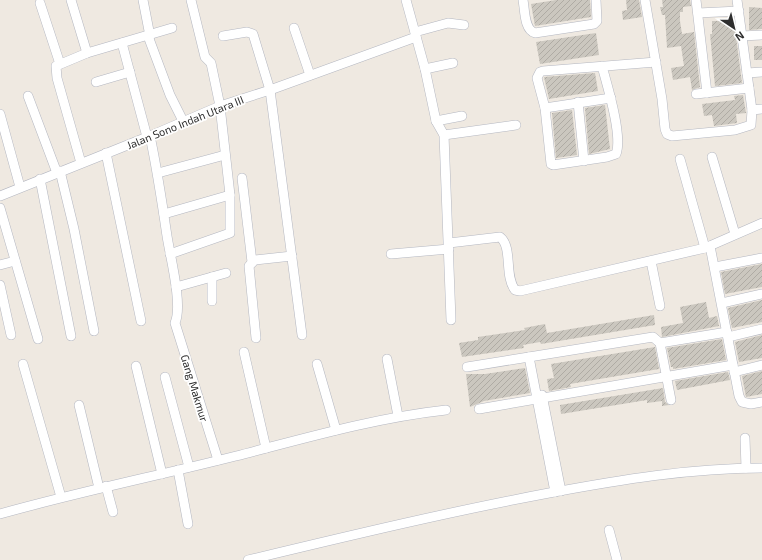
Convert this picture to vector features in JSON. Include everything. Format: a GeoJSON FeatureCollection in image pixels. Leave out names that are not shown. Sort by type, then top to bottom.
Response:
{"type":"FeatureCollection","features":[{"type":"Feature","properties":{"kind":"street"},"geometry":{"type":"LineString","coordinates":[[71,0],[87,53]]}},
{"type":"Feature","properties":{"kind":"street"},"geometry":{"type":"LineString","coordinates":[[143,0],[149,36],[170,95],[184,121]]}},
{"type":"Feature","properties":{"kind":"street"},"geometry":{"type":"LineString","coordinates":[[170,254],[230,233],[230,195],[220,106],[211,63],[205,57],[191,0]]}},
{"type":"Feature","properties":{"kind":"street"},"geometry":{"type":"LineString","coordinates":[[406,0],[425,69],[436,121],[444,135],[451,320]]}},
{"type":"Feature","properties":{"kind":"street"},"geometry":{"type":"LineString","coordinates":[[523,0],[527,26],[529,30],[535,33],[594,24],[597,21],[596,0]]}},
{"type":"Feature","properties":{"kind":"street"},"geometry":{"type":"LineString","coordinates":[[646,0],[665,129],[667,134],[672,136],[744,128],[751,125],[752,110],[737,0]]}},
{"type":"Feature","properties":{"kind":"street"},"geometry":{"type":"LineString","coordinates":[[696,0],[707,93]]}},
{"type":"Feature","properties":{"kind":"street"},"geometry":{"type":"LineString","coordinates":[[40,2],[60,64]]}},
{"type":"Feature","properties":{"kind":"street"},"geometry":{"type":"LineString","coordinates":[[698,13],[738,11]]}},
{"type":"Feature","properties":{"kind":"street","name":"Jalan Sono Indah Utara III"},"geometry":{"type":"LineString","coordinates":[[0,196],[220,106],[270,90],[448,23],[464,25]]}},
{"type":"Feature","properties":{"kind":"street"},"geometry":{"type":"LineString","coordinates":[[81,163],[57,78],[56,66],[87,53],[172,28]]}},
{"type":"Feature","properties":{"kind":"street"},"geometry":{"type":"LineString","coordinates":[[294,28],[310,75]]}},
{"type":"Feature","properties":{"kind":"street"},"geometry":{"type":"LineString","coordinates":[[223,36],[247,32],[253,34],[270,90],[302,335]]}},
{"type":"Feature","properties":{"kind":"street"},"geometry":{"type":"LineString","coordinates":[[741,36],[762,35]]}},
{"type":"Feature","properties":{"kind":"street","name":"Gang Makmur"},"geometry":{"type":"LineString","coordinates":[[122,43],[158,173],[176,287],[177,317],[175,323],[218,460]]}},
{"type":"Feature","properties":{"kind":"street"},"geometry":{"type":"LineString","coordinates":[[602,66],[611,98],[618,140],[616,154],[584,161],[551,164],[545,108],[538,78],[540,72],[602,66],[656,62]]}},
{"type":"Feature","properties":{"kind":"street"},"geometry":{"type":"LineString","coordinates":[[425,69],[453,63]]}},
{"type":"Feature","properties":{"kind":"street"},"geometry":{"type":"LineString","coordinates":[[96,82],[130,72]]}},
{"type":"Feature","properties":{"kind":"street"},"geometry":{"type":"LineString","coordinates":[[747,73],[762,72]]}},
{"type":"Feature","properties":{"kind":"street"},"geometry":{"type":"LineString","coordinates":[[696,94],[749,88]]}},
{"type":"Feature","properties":{"kind":"street"},"geometry":{"type":"LineString","coordinates":[[28,96],[58,172],[74,230],[94,331]]}},
{"type":"Feature","properties":{"kind":"street"},"geometry":{"type":"LineString","coordinates":[[545,108],[611,98]]}},
{"type":"Feature","properties":{"kind":"street"},"geometry":{"type":"LineString","coordinates":[[578,102],[584,161]]}},
{"type":"Feature","properties":{"kind":"street"},"geometry":{"type":"LineString","coordinates":[[752,110],[762,109]]}},
{"type":"Feature","properties":{"kind":"street"},"geometry":{"type":"LineString","coordinates":[[0,114],[20,187]]}},
{"type":"Feature","properties":{"kind":"street"},"geometry":{"type":"LineString","coordinates":[[436,121],[462,116]]}},
{"type":"Feature","properties":{"kind":"street"},"geometry":{"type":"LineString","coordinates":[[444,135],[516,125]]}},
{"type":"Feature","properties":{"kind":"street"},"geometry":{"type":"LineString","coordinates":[[106,153],[141,321]]}},
{"type":"Feature","properties":{"kind":"street"},"geometry":{"type":"LineString","coordinates":[[158,173],[225,155]]}},
{"type":"Feature","properties":{"kind":"street"},"geometry":{"type":"LineString","coordinates":[[712,157],[735,234]]}},
{"type":"Feature","properties":{"kind":"street"},"geometry":{"type":"LineString","coordinates":[[680,159],[715,267],[739,396],[742,402],[751,404],[762,402]]}},
{"type":"Feature","properties":{"kind":"street"},"geometry":{"type":"LineString","coordinates":[[242,178],[252,262]]}},
{"type":"Feature","properties":{"kind":"street"},"geometry":{"type":"LineString","coordinates":[[40,179],[70,336]]}},
{"type":"Feature","properties":{"kind":"street"},"geometry":{"type":"LineString","coordinates":[[164,214],[230,195]]}},
{"type":"Feature","properties":{"kind":"street"},"geometry":{"type":"LineString","coordinates":[[0,208],[38,340]]}},
{"type":"Feature","properties":{"kind":"street"},"geometry":{"type":"LineString","coordinates":[[391,254],[500,237],[506,245],[510,282],[515,290],[520,291],[708,247],[762,223]]}},
{"type":"Feature","properties":{"kind":"street"},"geometry":{"type":"LineString","coordinates":[[256,338],[249,266],[255,260],[292,256]]}},
{"type":"Feature","properties":{"kind":"street"},"geometry":{"type":"LineString","coordinates":[[715,267],[762,258]]}},
{"type":"Feature","properties":{"kind":"street"},"geometry":{"type":"LineString","coordinates":[[0,265],[15,261]]}},
{"type":"Feature","properties":{"kind":"street"},"geometry":{"type":"LineString","coordinates":[[651,261],[660,306]]}},
{"type":"Feature","properties":{"kind":"street"},"geometry":{"type":"LineString","coordinates":[[176,287],[226,273]]}},
{"type":"Feature","properties":{"kind":"street"},"geometry":{"type":"LineString","coordinates":[[212,277],[212,301]]}},
{"type":"Feature","properties":{"kind":"street"},"geometry":{"type":"LineString","coordinates":[[0,285],[11,335]]}},
{"type":"Feature","properties":{"kind":"street"},"geometry":{"type":"LineString","coordinates":[[722,302],[762,294]]}},
{"type":"Feature","properties":{"kind":"street"},"geometry":{"type":"LineString","coordinates":[[660,343],[762,330]]}},
{"type":"Feature","properties":{"kind":"street"},"geometry":{"type":"LineString","coordinates":[[467,367],[647,336],[655,337],[660,343],[671,400]]}},
{"type":"Feature","properties":{"kind":"street"},"geometry":{"type":"LineString","coordinates":[[244,352],[266,448]]}},
{"type":"Feature","properties":{"kind":"street"},"geometry":{"type":"LineString","coordinates":[[532,356],[539,400],[558,491]]}},
{"type":"Feature","properties":{"kind":"street"},"geometry":{"type":"LineString","coordinates":[[387,359],[398,416]]}},
{"type":"Feature","properties":{"kind":"street"},"geometry":{"type":"LineString","coordinates":[[23,364],[61,497]]}},
{"type":"Feature","properties":{"kind":"street"},"geometry":{"type":"LineString","coordinates":[[317,364],[336,430]]}},
{"type":"Feature","properties":{"kind":"street"},"geometry":{"type":"LineString","coordinates":[[479,409],[666,378],[762,365]]}},
{"type":"Feature","properties":{"kind":"street"},"geometry":{"type":"LineString","coordinates":[[136,366],[162,474]]}},
{"type":"Feature","properties":{"kind":"street"},"geometry":{"type":"LineString","coordinates":[[165,377],[189,467]]}},
{"type":"Feature","properties":{"kind":"street"},"geometry":{"type":"LineString","coordinates":[[79,405],[103,487],[113,512]]}},
{"type":"Feature","properties":{"kind":"street"},"geometry":{"type":"LineString","coordinates":[[0,514],[61,497],[162,474],[336,430],[398,416],[446,410]]}},
{"type":"Feature","properties":{"kind":"street"},"geometry":{"type":"LineString","coordinates":[[745,438],[746,468]]}},
{"type":"Feature","properties":{"kind":"street"},"geometry":{"type":"LineString","coordinates":[[248,560],[442,514],[558,491],[655,476],[762,468]]}},
{"type":"Feature","properties":{"kind":"street"},"geometry":{"type":"LineString","coordinates":[[178,470],[188,524]]}},
{"type":"Feature","properties":{"kind":"street"},"geometry":{"type":"LineString","coordinates":[[609,530],[618,560]]}},
{"type":"Feature","properties":{"kind":"building"},"geometry":{"type":"Polygon","coordinates":[[[556,0],[590,0],[591,17],[535,26],[531,4],[556,0]]]}},
{"type":"Feature","properties":{"kind":"building"},"geometry":{"type":"Polygon","coordinates":[[[626,0],[639,0],[642,17],[623,20],[622,11],[627,10],[626,0]]]}},
{"type":"Feature","properties":{"kind":"building"},"geometry":{"type":"Polygon","coordinates":[[[662,0],[690,0],[691,6],[683,7],[683,12],[680,12],[680,21],[682,34],[694,32],[700,87],[692,90],[690,77],[673,80],[671,68],[684,66],[681,46],[667,48],[665,15],[662,15],[660,7],[663,7],[662,0]]]}},
{"type":"Feature","properties":{"kind":"building"},"geometry":{"type":"Polygon","coordinates":[[[749,7],[762,8],[762,29],[749,30],[749,7]]]}},
{"type":"Feature","properties":{"kind":"building"},"geometry":{"type":"Polygon","coordinates":[[[712,21],[734,21],[742,83],[715,86],[710,34],[712,34],[712,21]]]}},
{"type":"Feature","properties":{"kind":"building"},"geometry":{"type":"Polygon","coordinates":[[[596,33],[599,55],[540,64],[536,42],[596,33]]]}},
{"type":"Feature","properties":{"kind":"building"},"geometry":{"type":"Polygon","coordinates":[[[754,46],[762,46],[762,60],[754,60],[754,46]]]}},
{"type":"Feature","properties":{"kind":"building"},"geometry":{"type":"Polygon","coordinates":[[[595,73],[598,91],[549,99],[544,77],[595,73]]]}},
{"type":"Feature","properties":{"kind":"building"},"geometry":{"type":"Polygon","coordinates":[[[743,95],[746,113],[736,114],[737,123],[714,126],[712,115],[704,116],[702,104],[735,100],[734,96],[743,95]]]}},
{"type":"Feature","properties":{"kind":"building"},"geometry":{"type":"Polygon","coordinates":[[[605,105],[610,149],[589,154],[585,108],[605,105]]]}},
{"type":"Feature","properties":{"kind":"building"},"geometry":{"type":"Polygon","coordinates":[[[572,110],[577,155],[556,158],[552,113],[572,110]]]}},
{"type":"Feature","properties":{"kind":"building"},"geometry":{"type":"Polygon","coordinates":[[[762,264],[762,287],[725,294],[721,272],[762,264]]]}},
{"type":"Feature","properties":{"kind":"building"},"geometry":{"type":"Polygon","coordinates":[[[762,300],[762,322],[732,328],[728,308],[762,300]]]}},
{"type":"Feature","properties":{"kind":"building"},"geometry":{"type":"Polygon","coordinates":[[[706,302],[709,318],[717,316],[719,326],[662,337],[661,327],[683,323],[680,307],[706,302]]]}},
{"type":"Feature","properties":{"kind":"building"},"geometry":{"type":"Polygon","coordinates":[[[654,315],[655,325],[541,344],[540,342],[523,345],[524,348],[462,357],[459,343],[478,340],[478,337],[525,330],[524,328],[545,324],[547,333],[654,315]]]}},
{"type":"Feature","properties":{"kind":"building"},"geometry":{"type":"Polygon","coordinates":[[[762,335],[762,358],[739,362],[735,342],[762,335]]]}},
{"type":"Feature","properties":{"kind":"building"},"geometry":{"type":"Polygon","coordinates":[[[722,339],[726,360],[673,369],[673,367],[671,367],[667,348],[722,339]]]}},
{"type":"Feature","properties":{"kind":"building"},"geometry":{"type":"Polygon","coordinates":[[[655,347],[659,369],[570,384],[571,387],[549,391],[547,379],[554,378],[551,364],[655,347]]]}},
{"type":"Feature","properties":{"kind":"building"},"geometry":{"type":"Polygon","coordinates":[[[525,368],[530,393],[484,401],[470,407],[466,374],[485,374],[525,368]]]}},
{"type":"Feature","properties":{"kind":"building"},"geometry":{"type":"Polygon","coordinates":[[[762,371],[762,394],[746,397],[742,376],[762,371]]]}},
{"type":"Feature","properties":{"kind":"building"},"geometry":{"type":"Polygon","coordinates":[[[728,372],[730,380],[677,390],[675,381],[728,372]]]}},
{"type":"Feature","properties":{"kind":"building"},"geometry":{"type":"Polygon","coordinates":[[[663,388],[665,402],[669,405],[662,406],[662,401],[647,403],[647,400],[561,414],[560,405],[663,388]]]}}]}
